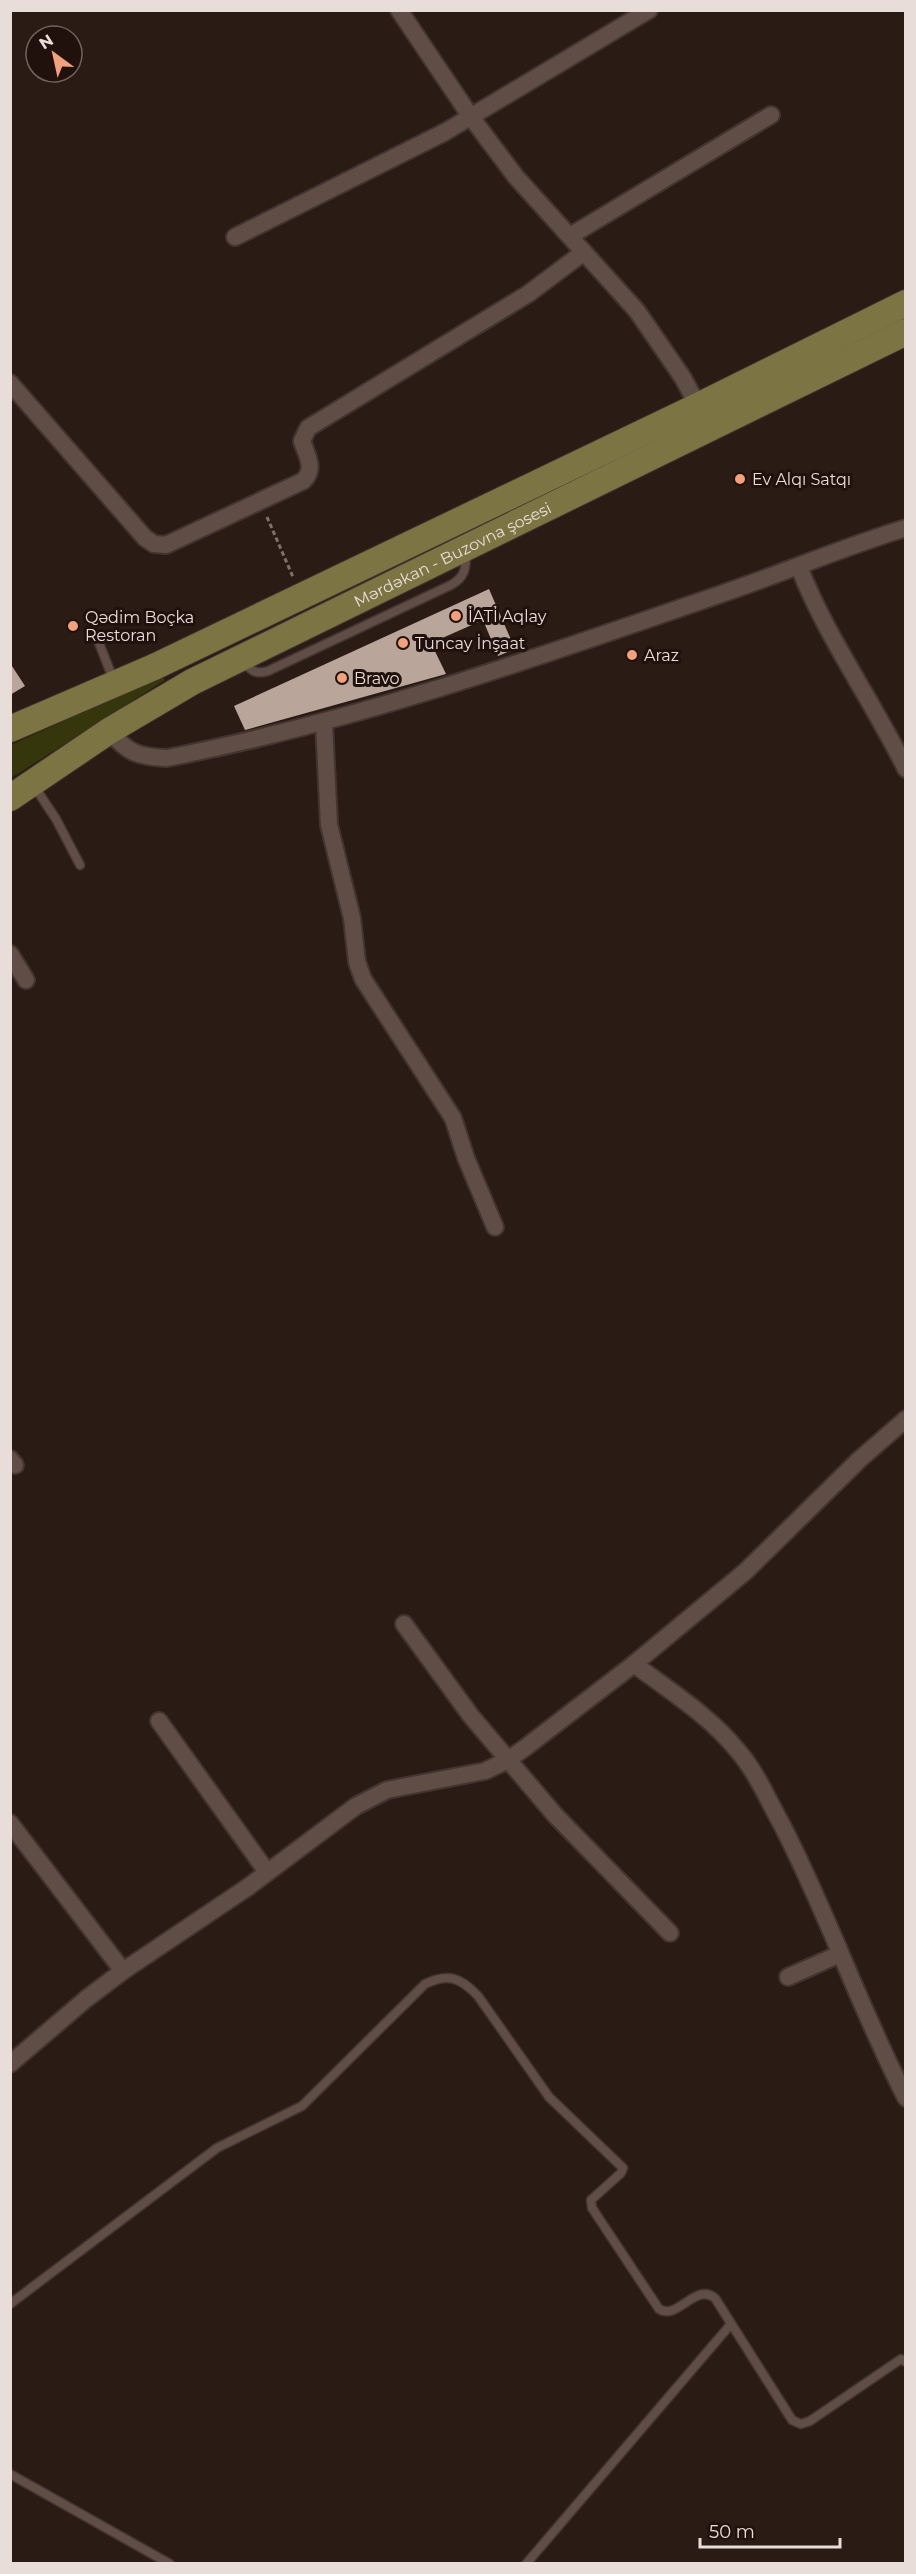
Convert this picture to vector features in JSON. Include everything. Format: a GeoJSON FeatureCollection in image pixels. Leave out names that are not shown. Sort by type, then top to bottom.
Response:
{"type":"FeatureCollection","features":[{"type":"Feature","properties":{"kind":"main road","name":"Mərdəkan - Buzovna şosesi"},"geometry":{"type":"LineString","coordinates":[[10,729],[116,685],[698,406],[906,303]]}},
{"type":"Feature","properties":{"kind":"main road","name":"Mərdəkan - Buzovna şosesi"},"geometry":{"type":"LineString","coordinates":[[10,798],[154,702],[906,332]]}},
{"type":"Feature","properties":{"kind":"street"},"geometry":{"type":"LineString","coordinates":[[399,10],[471,117],[516,177],[637,311],[683,378],[698,406]]}},
{"type":"Feature","properties":{"kind":"street"},"geometry":{"type":"LineString","coordinates":[[235,237],[471,117],[649,10]]}},
{"type":"Feature","properties":{"kind":"street"},"geometry":{"type":"LineString","coordinates":[[570,236],[771,115]]}},
{"type":"Feature","properties":{"kind":"street"},"geometry":{"type":"LineString","coordinates":[[10,383],[145,538],[154,544],[175,543],[303,481],[311,469],[302,441],[308,428],[528,294],[584,252]]}},
{"type":"Feature","properties":{"kind":"street"},"geometry":{"type":"LineString","coordinates":[[109,731],[122,746],[134,754],[148,758],[167,758],[324,723],[497,670],[906,528]]}},
{"type":"Feature","properties":{"kind":"street"},"geometry":{"type":"LineString","coordinates":[[799,567],[812,600],[906,769]]}},
{"type":"Feature","properties":{"kind":"street"},"geometry":{"type":"LineString","coordinates":[[324,723],[326,805],[352,918],[360,971],[369,991],[453,1118],[466,1158],[495,1227]]}},
{"type":"Feature","properties":{"kind":"street"},"geometry":{"type":"LineString","coordinates":[[10,954],[26,980]]}},
{"type":"Feature","properties":{"kind":"street"},"geometry":{"type":"LineString","coordinates":[[10,2064],[86,1999],[123,1971],[267,1872],[356,1806],[387,1790],[485,1771],[508,1760],[634,1664],[746,1571],[860,1459],[906,1419]]}},
{"type":"Feature","properties":{"kind":"street"},"geometry":{"type":"LineString","coordinates":[[404,1624],[471,1716],[508,1760],[583,1847],[670,1934]]}},
{"type":"Feature","properties":{"kind":"street"},"geometry":{"type":"LineString","coordinates":[[634,1664],[719,1729],[740,1752],[755,1775],[804,1867],[881,2051],[906,2098]]}},
{"type":"Feature","properties":{"kind":"street"},"geometry":{"type":"LineString","coordinates":[[159,1721],[267,1872]]}},
{"type":"Feature","properties":{"kind":"street"},"geometry":{"type":"LineString","coordinates":[[10,1822],[123,1971]]}},
{"type":"Feature","properties":{"kind":"street"},"geometry":{"type":"LineString","coordinates":[[788,1977],[840,1954]]}},
{"type":"Feature","properties":{"kind":"lane"},"geometry":{"type":"LineString","coordinates":[[97,638],[116,685]]}},
{"type":"Feature","properties":{"kind":"lane"},"geometry":{"type":"LineString","coordinates":[[32,783],[56,819],[80,865]]}},
{"type":"Feature","properties":{"kind":"lane"},"geometry":{"type":"LineString","coordinates":[[10,2304],[217,2148],[302,2106],[424,1984],[438,1978],[451,1978],[467,1984],[478,1996],[549,2097],[623,2168],[621,2173],[591,2200],[592,2208],[659,2309],[664,2312],[670,2311],[702,2293],[709,2293],[715,2298],[792,2420],[801,2424],[810,2421],[901,2360],[906,2362]]}},
{"type":"Feature","properties":{"kind":"lane"},"geometry":{"type":"LineString","coordinates":[[526,2564],[731,2324]]}},
{"type":"Feature","properties":{"kind":"lane"},"geometry":{"type":"LineString","coordinates":[[10,2474],[170,2564]]}},
{"type":"Feature","properties":{"kind":"path"},"geometry":{"type":"LineString","coordinates":[[260,502],[302,596]]}},
{"type":"Feature","properties":{"kind":"shaded area"},"geometry":{"type":"Polygon","coordinates":[[[162,676],[165,680],[11,778],[11,745],[162,676]]]}},
{"type":"Feature","properties":{"kind":"building"},"geometry":{"type":"Polygon","coordinates":[[[489,589],[515,649],[498,656],[483,620],[431,643],[446,674],[245,730],[234,706],[489,589]]]}},
{"type":"Feature","properties":{"kind":"building"},"geometry":{"type":"Polygon","coordinates":[[[10,663],[25,686],[10,695],[10,663]]]}},
{"type":"Feature","properties":{"kind":"place","name":"Ev Alqı Satqı"},"geometry":{"type":"Point","coordinates":[740,479]}},
{"type":"Feature","properties":{"kind":"place","name":"İATİ Aqlay"},"geometry":{"type":"Point","coordinates":[456,616]}},
{"type":"Feature","properties":{"kind":"place","name":"Qədim Boçka Restoran"},"geometry":{"type":"Point","coordinates":[73,626]}},
{"type":"Feature","properties":{"kind":"place","name":"Tuncay İnşaat"},"geometry":{"type":"Point","coordinates":[403,643]}},
{"type":"Feature","properties":{"kind":"place","name":"Araz"},"geometry":{"type":"Point","coordinates":[632,655]}},
{"type":"Feature","properties":{"kind":"place","name":"Bravo"},"geometry":{"type":"Point","coordinates":[342,678]}}]}
